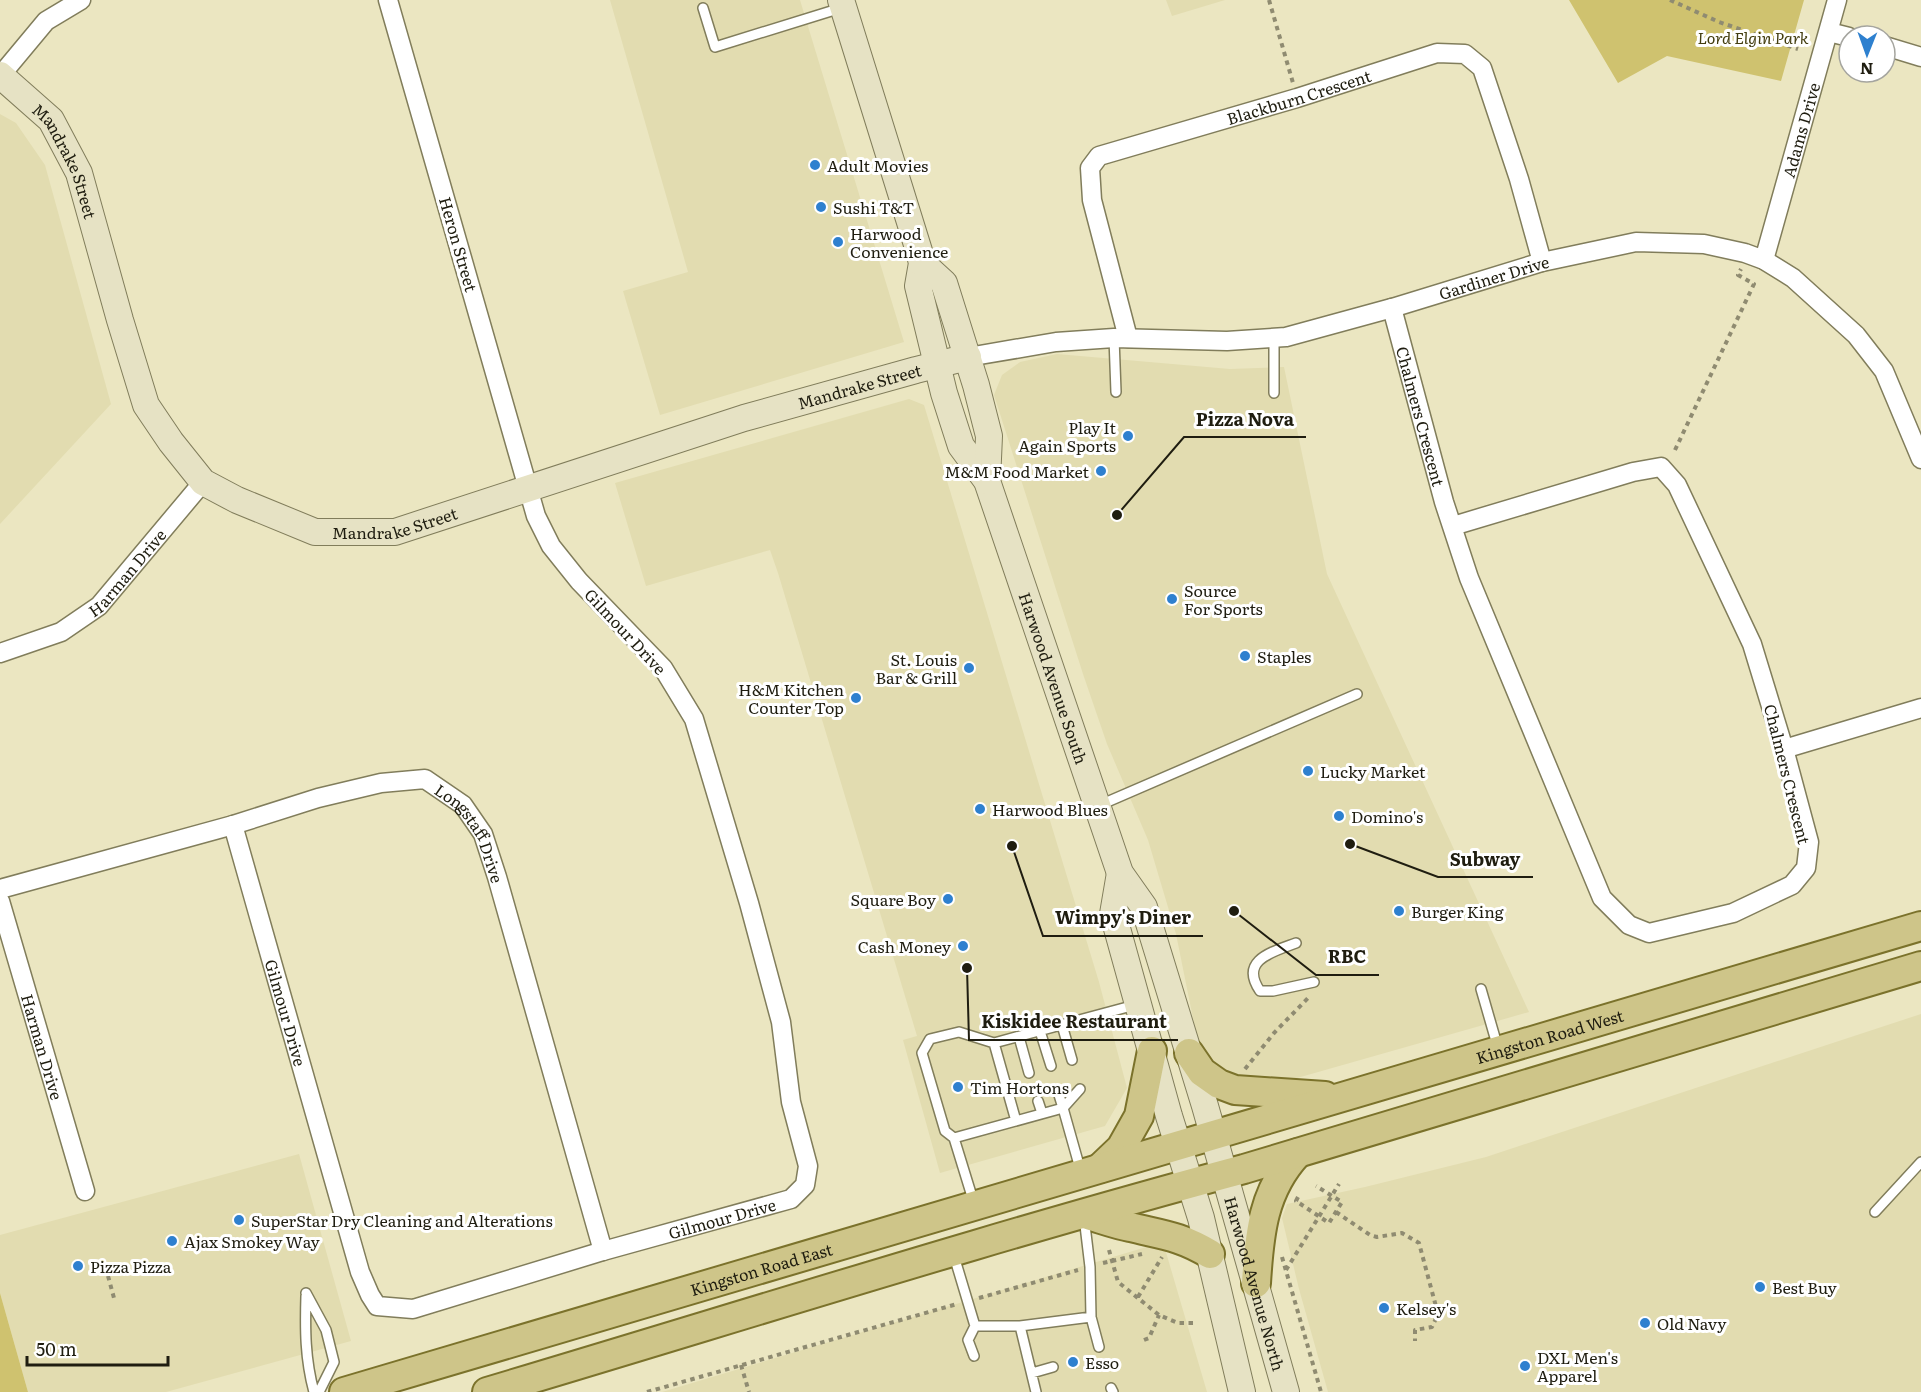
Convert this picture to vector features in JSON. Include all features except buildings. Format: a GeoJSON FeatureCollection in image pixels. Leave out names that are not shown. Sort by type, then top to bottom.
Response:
{"type":"FeatureCollection","features":[{"type":"Feature","properties":{"kind":"main road","name":"Harwood Avenue South"},"geometry":{"type":"LineString","coordinates":[[842,4],[922,263],[918,286],[961,446],[987,481],[1120,873],[1144,907],[1189,1053],[1223,1175]]}},
{"type":"Feature","properties":{"kind":"main road","name":"Mandrake Street"},"geometry":{"type":"LineString","coordinates":[[0,75],[51,120],[79,172],[146,405],[171,442],[203,482],[237,500],[315,532],[395,532],[744,418],[968,357]]}},
{"type":"Feature","properties":{"kind":"main road","name":"Harwood Avenue South"},"geometry":{"type":"LineString","coordinates":[[922,263],[944,283],[968,357],[989,436],[987,481]]}},
{"type":"Feature","properties":{"kind":"main road","name":"Harwood Avenue South"},"geometry":{"type":"LineString","coordinates":[[1120,873],[1113,914],[1178,1145]]}},
{"type":"Feature","properties":{"kind":"main road","name":"Kingston Road West"},"geometry":{"type":"LineString","coordinates":[[1178,1145],[1212,1137],[1921,927]]}},
{"type":"Feature","properties":{"kind":"main road"},"geometry":{"type":"LineString","coordinates":[[487,1392],[1084,1214],[1298,1153],[1921,966]]}},
{"type":"Feature","properties":{"kind":"main road"},"geometry":{"type":"LineString","coordinates":[[1090,1172],[1120,1148],[1139,1116],[1152,1052]]}},
{"type":"Feature","properties":{"kind":"main road"},"geometry":{"type":"LineString","coordinates":[[1189,1053],[1202,1072],[1220,1084],[1235,1090],[1342,1097]]}},
{"type":"Feature","properties":{"kind":"main road","name":"Kingston Road East"},"geometry":{"type":"LineString","coordinates":[[344,1392],[1178,1145]]}},
{"type":"Feature","properties":{"kind":"main road","name":"Harwood Avenue North"},"geometry":{"type":"LineString","coordinates":[[1178,1145],[1210,1254],[1242,1392]]}},
{"type":"Feature","properties":{"kind":"main road"},"geometry":{"type":"LineString","coordinates":[[1256,1282],[1259,1237],[1266,1208],[1273,1188],[1298,1153]]}},
{"type":"Feature","properties":{"kind":"main road","name":"Harwood Avenue North"},"geometry":{"type":"LineString","coordinates":[[1223,1175],[1256,1282],[1286,1392]]}},
{"type":"Feature","properties":{"kind":"main road"},"geometry":{"type":"LineString","coordinates":[[1084,1214],[1129,1227],[1162,1232],[1190,1241],[1210,1254]]}},
{"type":"Feature","properties":{"kind":"street"},"geometry":{"type":"LineString","coordinates":[[0,75],[46,21],[81,0]]}},
{"type":"Feature","properties":{"kind":"street","name":"Heron Street"},"geometry":{"type":"LineString","coordinates":[[388,0],[529,487]]}},
{"type":"Feature","properties":{"kind":"street","name":"Adams Drive"},"geometry":{"type":"LineString","coordinates":[[1764,260],[1837,0]]}},
{"type":"Feature","properties":{"kind":"street"},"geometry":{"type":"LineString","coordinates":[[1829,32],[1837,34]]}},
{"type":"Feature","properties":{"kind":"street"},"geometry":{"type":"LineString","coordinates":[[1897,50],[1921,57]]}},
{"type":"Feature","properties":{"kind":"street","name":"Blackburn Crescent"},"geometry":{"type":"LineString","coordinates":[[1121,338],[1092,200],[1090,168],[1099,156],[1298,98],[1437,54],[1465,54],[1482,68],[1519,179],[1542,262]]}},
{"type":"Feature","properties":{"kind":"street","name":"Gardiner Drive"},"geometry":{"type":"LineString","coordinates":[[968,357],[1056,342],[1121,338],[1227,341],[1286,337],[1392,308],[1542,262],[1635,242],[1704,244],[1745,253],[1764,260],[1793,278],[1856,335],[1884,371],[1921,459]]}},
{"type":"Feature","properties":{"kind":"street","name":"Chalmers Crescent"},"geometry":{"type":"LineString","coordinates":[[1392,308],[1453,526],[1470,578],[1602,898],[1629,925],[1649,933],[1733,913],[1792,885],[1806,868],[1809,842],[1752,644],[1677,485],[1661,467],[1633,472],[1453,526]]}},
{"type":"Feature","properties":{"kind":"street","name":"Harman Drive"},"geometry":{"type":"LineString","coordinates":[[0,653],[61,632],[99,606],[203,482]]}},
{"type":"Feature","properties":{"kind":"street","name":"Gilmour Drive"},"geometry":{"type":"LineString","coordinates":[[233,825],[360,1272],[370,1295],[378,1306],[413,1309],[603,1251],[791,1199],[805,1185],[808,1166],[791,1102],[781,1022],[749,903],[694,719],[663,668],[579,581],[551,546],[536,516],[529,487]]}},
{"type":"Feature","properties":{"kind":"street"},"geometry":{"type":"LineString","coordinates":[[1784,749],[1921,708]]}},
{"type":"Feature","properties":{"kind":"street","name":"Longstaff Drive"},"geometry":{"type":"LineString","coordinates":[[0,889],[233,825],[318,798],[381,783],[425,779],[463,805],[483,834],[603,1251]]}},
{"type":"Feature","properties":{"kind":"street","name":"Harman Drive"},"geometry":{"type":"LineString","coordinates":[[0,901],[85,1191]]}},
{"type":"Feature","properties":{"kind":"lane"},"geometry":{"type":"LineString","coordinates":[[703,8],[716,46],[842,4]]}},
{"type":"Feature","properties":{"kind":"lane"},"geometry":{"type":"LineString","coordinates":[[1274,337],[1274,393]]}},
{"type":"Feature","properties":{"kind":"lane"},"geometry":{"type":"LineString","coordinates":[[1116,392],[1121,338]]}},
{"type":"Feature","properties":{"kind":"lane"},"geometry":{"type":"LineString","coordinates":[[1096,806],[1357,694]]}},
{"type":"Feature","properties":{"kind":"lane"},"geometry":{"type":"LineString","coordinates":[[1296,943],[1267,954],[1258,961],[1253,969],[1253,981],[1260,992],[1314,982]]}},
{"type":"Feature","properties":{"kind":"lane"},"geometry":{"type":"LineString","coordinates":[[1481,989],[1498,1051]]}},
{"type":"Feature","properties":{"kind":"lane"},"geometry":{"type":"LineString","coordinates":[[975,1206],[954,1138],[945,1131],[922,1053],[930,1040],[958,1032],[994,1043],[1138,1004]]}},
{"type":"Feature","properties":{"kind":"lane"},"geometry":{"type":"LineString","coordinates":[[1062,1025],[1072,1060]]}},
{"type":"Feature","properties":{"kind":"lane"},"geometry":{"type":"LineString","coordinates":[[1040,1031],[1051,1066]]}},
{"type":"Feature","properties":{"kind":"lane"},"geometry":{"type":"LineString","coordinates":[[1019,1037],[1029,1073]]}},
{"type":"Feature","properties":{"kind":"lane"},"geometry":{"type":"LineString","coordinates":[[994,1043],[1016,1121]]}},
{"type":"Feature","properties":{"kind":"lane"},"geometry":{"type":"LineString","coordinates":[[954,1138],[1063,1108],[1080,1089]]}},
{"type":"Feature","properties":{"kind":"lane"},"geometry":{"type":"LineString","coordinates":[[1059,1095],[1090,1172]]}},
{"type":"Feature","properties":{"kind":"lane"},"geometry":{"type":"LineString","coordinates":[[1038,1101],[1042,1113]]}},
{"type":"Feature","properties":{"kind":"lane"},"geometry":{"type":"LineString","coordinates":[[1875,1212],[1921,1162]]}},
{"type":"Feature","properties":{"kind":"lane"},"geometry":{"type":"LineString","coordinates":[[1084,1214],[1090,1267],[1091,1317],[1099,1347]]}},
{"type":"Feature","properties":{"kind":"lane"},"geometry":{"type":"LineString","coordinates":[[953,1253],[975,1326],[968,1340],[974,1356]]}},
{"type":"Feature","properties":{"kind":"lane"},"geometry":{"type":"LineString","coordinates":[[314,1392],[308,1370],[304,1336],[306,1293],[326,1330],[334,1362],[320,1392]]}},
{"type":"Feature","properties":{"kind":"lane"},"geometry":{"type":"LineString","coordinates":[[975,1326],[1020,1326],[1091,1317]]}},
{"type":"Feature","properties":{"kind":"lane"},"geometry":{"type":"LineString","coordinates":[[1020,1326],[1036,1392]]}},
{"type":"Feature","properties":{"kind":"lane"},"geometry":{"type":"LineString","coordinates":[[1032,1373],[1053,1367]]}},
{"type":"Feature","properties":{"kind":"path"},"geometry":{"type":"LineString","coordinates":[[1269,0],[1298,98]]}},
{"type":"Feature","properties":{"kind":"path"},"geometry":{"type":"LineString","coordinates":[[1670,0],[1719,22],[1798,49]]}},
{"type":"Feature","properties":{"kind":"path"},"geometry":{"type":"LineString","coordinates":[[1675,450],[1754,284],[1738,275],[1742,266]]}},
{"type":"Feature","properties":{"kind":"path"},"geometry":{"type":"LineString","coordinates":[[1239,1077],[1274,1033],[1309,996]]}},
{"type":"Feature","properties":{"kind":"path"},"geometry":{"type":"LineString","coordinates":[[1321,1392],[1286,1271],[1339,1184]]}},
{"type":"Feature","properties":{"kind":"path"},"geometry":{"type":"LineString","coordinates":[[1299,1195],[1296,1201],[1329,1223],[1342,1202],[1316,1186]]}},
{"type":"Feature","properties":{"kind":"path"},"geometry":{"type":"LineString","coordinates":[[1336,1212],[1370,1235],[1377,1237],[1402,1233],[1419,1243],[1437,1314],[1432,1327],[1415,1330],[1415,1341]]}},
{"type":"Feature","properties":{"kind":"path"},"geometry":{"type":"LineString","coordinates":[[1109,1250],[1118,1282],[1137,1298],[1160,1315],[1178,1323],[1197,1323]]}},
{"type":"Feature","properties":{"kind":"path"},"geometry":{"type":"LineString","coordinates":[[647,1392],[1150,1252]]}},
{"type":"Feature","properties":{"kind":"path"},"geometry":{"type":"LineString","coordinates":[[1137,1298],[1164,1254],[1157,1253]]}},
{"type":"Feature","properties":{"kind":"path"},"geometry":{"type":"LineString","coordinates":[[108,1276],[114,1298]]}},
{"type":"Feature","properties":{"kind":"path"},"geometry":{"type":"LineString","coordinates":[[1144,1340],[1149,1338],[1160,1315]]}},
{"type":"Feature","properties":{"kind":"path"},"geometry":{"type":"LineString","coordinates":[[741,1365],[748,1392]]}},
{"type":"Feature","properties":{"kind":"shaded area"},"geometry":{"type":"Polygon","coordinates":[[[610,0],[800,0],[904,342],[660,415],[623,291],[688,272],[610,0]]]}},
{"type":"Feature","properties":{"kind":"shaded area"},"geometry":{"type":"Polygon","coordinates":[[[1166,0],[1225,0],[1172,16],[1166,0]]]}},
{"type":"Feature","properties":{"kind":"shaded area"},"geometry":{"type":"Polygon","coordinates":[[[0,114],[16,123],[45,165],[111,404],[0,524],[0,114]]]}},
{"type":"Feature","properties":{"kind":"shaded area"},"geometry":{"type":"Polygon","coordinates":[[[1057,354],[1230,369],[1284,367],[1327,574],[1529,1012],[1276,1084],[1225,1078],[1199,1048],[1176,934],[1148,840],[1107,744],[994,395],[1002,375],[1020,362],[1057,354]]]}},
{"type":"Feature","properties":{"kind":"shaded area"},"geometry":{"type":"Polygon","coordinates":[[[909,399],[924,405],[1099,982],[1127,1088],[1105,1126],[940,1173],[903,1040],[917,1036],[770,550],[646,586],[615,483],[909,399]]]}},
{"type":"Feature","properties":{"kind":"shaded area"},"geometry":{"type":"Polygon","coordinates":[[[1921,1014],[1921,1392],[1328,1392],[1282,1218],[1287,1204],[1486,1157],[1921,1014]]]}},
{"type":"Feature","properties":{"kind":"shaded area"},"geometry":{"type":"Polygon","coordinates":[[[299,1154],[351,1341],[166,1392],[28,1392],[0,1293],[0,1235],[299,1154]]]}},
{"type":"Feature","properties":{"kind":"shaded area"},"geometry":{"type":"Polygon","coordinates":[[[1163,1242],[1207,1392],[662,1392],[1163,1242]]]}},
{"type":"Feature","properties":{"kind":"green space","name":"Lord Elgin Park"},"geometry":{"type":"Polygon","coordinates":[[[1569,0],[1804,0],[1781,81],[1667,56],[1618,83],[1569,0]]]}},
{"type":"Feature","properties":{"kind":"green space"},"geometry":{"type":"Polygon","coordinates":[[[0,1293],[28,1392],[0,1392],[0,1293]]]}},
{"type":"Feature","properties":{"kind":"place","name":"Adult Movies"},"geometry":{"type":"Point","coordinates":[815,165]}},
{"type":"Feature","properties":{"kind":"place","name":"Sushi T&T"},"geometry":{"type":"Point","coordinates":[821,207]}},
{"type":"Feature","properties":{"kind":"place","name":"Harwood Convenience"},"geometry":{"type":"Point","coordinates":[838,242]}},
{"type":"Feature","properties":{"kind":"place","name":"Play It Again Sports"},"geometry":{"type":"Point","coordinates":[1128,436]}},
{"type":"Feature","properties":{"kind":"place","name":"M&M Food Market"},"geometry":{"type":"Point","coordinates":[1101,471]}},
{"type":"Feature","properties":{"kind":"place","name":"Pizza Nova"},"geometry":{"type":"Point","coordinates":[1117,515]}},
{"type":"Feature","properties":{"kind":"place","name":"Source For Sports"},"geometry":{"type":"Point","coordinates":[1172,599]}},
{"type":"Feature","properties":{"kind":"place","name":"Staples"},"geometry":{"type":"Point","coordinates":[1245,656]}},
{"type":"Feature","properties":{"kind":"place","name":"St. Louis Bar & Grill"},"geometry":{"type":"Point","coordinates":[969,668]}},
{"type":"Feature","properties":{"kind":"place","name":"H&M Kitchen Counter Top"},"geometry":{"type":"Point","coordinates":[856,698]}},
{"type":"Feature","properties":{"kind":"place","name":"Lucky Market"},"geometry":{"type":"Point","coordinates":[1308,771]}},
{"type":"Feature","properties":{"kind":"place","name":"Harwood Blues"},"geometry":{"type":"Point","coordinates":[980,809]}},
{"type":"Feature","properties":{"kind":"place","name":"Domino's"},"geometry":{"type":"Point","coordinates":[1339,816]}},
{"type":"Feature","properties":{"kind":"place","name":"Subway"},"geometry":{"type":"Point","coordinates":[1350,844]}},
{"type":"Feature","properties":{"kind":"place","name":"Wimpy's Diner"},"geometry":{"type":"Point","coordinates":[1012,846]}},
{"type":"Feature","properties":{"kind":"place","name":"Square Boy"},"geometry":{"type":"Point","coordinates":[948,899]}},
{"type":"Feature","properties":{"kind":"place","name":"RBC"},"geometry":{"type":"Point","coordinates":[1234,911]}},
{"type":"Feature","properties":{"kind":"place","name":"Burger King"},"geometry":{"type":"Point","coordinates":[1399,911]}},
{"type":"Feature","properties":{"kind":"place","name":"Cash Money"},"geometry":{"type":"Point","coordinates":[963,946]}},
{"type":"Feature","properties":{"kind":"place","name":"Kiskidee Restaurant"},"geometry":{"type":"Point","coordinates":[967,968]}},
{"type":"Feature","properties":{"kind":"place","name":"Tim Hortons"},"geometry":{"type":"Point","coordinates":[958,1087]}},
{"type":"Feature","properties":{"kind":"place","name":"SuperStar Dry Cleaning and Alterations"},"geometry":{"type":"Point","coordinates":[239,1220]}},
{"type":"Feature","properties":{"kind":"place","name":"Ajax Smokey Way"},"geometry":{"type":"Point","coordinates":[172,1241]}},
{"type":"Feature","properties":{"kind":"place","name":"Pizza Pizza"},"geometry":{"type":"Point","coordinates":[78,1266]}},
{"type":"Feature","properties":{"kind":"place","name":"Best Buy"},"geometry":{"type":"Point","coordinates":[1760,1287]}},
{"type":"Feature","properties":{"kind":"place","name":"Kelsey's"},"geometry":{"type":"Point","coordinates":[1384,1308]}},
{"type":"Feature","properties":{"kind":"place","name":"Old Navy"},"geometry":{"type":"Point","coordinates":[1645,1323]}},
{"type":"Feature","properties":{"kind":"place","name":"Esso"},"geometry":{"type":"Point","coordinates":[1073,1362]}},
{"type":"Feature","properties":{"kind":"place","name":"DXL Men's Apparel"},"geometry":{"type":"Point","coordinates":[1525,1366]}}]}
